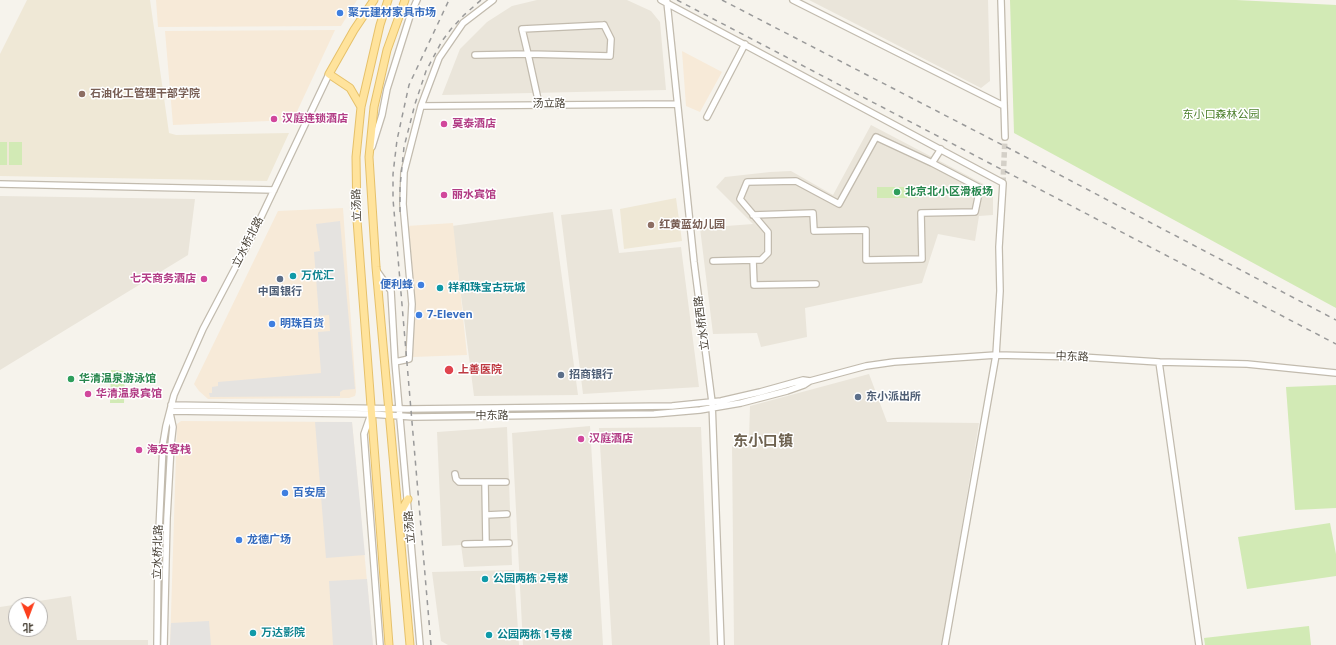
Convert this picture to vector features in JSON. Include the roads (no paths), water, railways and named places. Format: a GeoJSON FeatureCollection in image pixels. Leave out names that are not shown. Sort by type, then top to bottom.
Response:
{"type":"FeatureCollection","features":[{"type":"Feature","properties":{"kind":"main road"},"geometry":{"type":"LineString","coordinates":[[361,107],[350,88],[329,74],[354,30],[374,0]]}},
{"type":"Feature","properties":{"kind":"main road","name":"立汤路"},"geometry":{"type":"LineString","coordinates":[[388,0],[380,24],[361,107],[356,158],[356,200],[389,645]]}},
{"type":"Feature","properties":{"kind":"main road","name":"立汤路"},"geometry":{"type":"LineString","coordinates":[[405,0],[387,50],[374,107],[369,157],[377,271],[410,645]]}},
{"type":"Feature","properties":{"kind":"main road"},"geometry":{"type":"LineString","coordinates":[[399,515],[408,499]]}},
{"type":"Feature","properties":{"kind":"street","name":"立汤路"},"geometry":{"type":"LineString","coordinates":[[369,157],[382,115],[387,90],[410,16],[417,0]]}},
{"type":"Feature","properties":{"kind":"street"},"geometry":{"type":"LineString","coordinates":[[395,362],[409,359],[412,304],[403,204],[404,172],[421,106],[439,58],[463,23],[493,0]]}},
{"type":"Feature","properties":{"kind":"street"},"geometry":{"type":"LineString","coordinates":[[793,0],[1004,106]]}},
{"type":"Feature","properties":{"kind":"street"},"geometry":{"type":"LineString","coordinates":[[1001,0],[1005,137]]}},
{"type":"Feature","properties":{"kind":"street"},"geometry":{"type":"LineString","coordinates":[[664,1],[1003,183],[999,247],[1000,291],[996,355],[945,645]]}},
{"type":"Feature","properties":{"kind":"street","name":"立水桥西路"},"geometry":{"type":"LineString","coordinates":[[664,1],[712,405],[721,645]]}},
{"type":"Feature","properties":{"kind":"street"},"geometry":{"type":"LineString","coordinates":[[475,55],[528,54],[610,56],[611,39],[604,25],[522,29],[528,54],[540,104]]}},
{"type":"Feature","properties":{"kind":"street"},"geometry":{"type":"LineString","coordinates":[[707,117],[745,44]]}},
{"type":"Feature","properties":{"kind":"street","name":"立水桥北路"},"geometry":{"type":"LineString","coordinates":[[157,645],[158,552],[163,455],[166,426],[174,394],[194,349],[274,190],[329,74]]}},
{"type":"Feature","properties":{"kind":"street","name":"汤立路"},"geometry":{"type":"LineString","coordinates":[[421,106],[677,104]]}},
{"type":"Feature","properties":{"kind":"street"},"geometry":{"type":"LineString","coordinates":[[713,261],[761,260],[768,253],[768,232],[740,199],[747,182],[796,181],[839,204],[876,137],[932,163],[980,188],[976,212],[921,213],[922,259],[866,260],[866,230],[814,231],[813,213],[753,214]]}},
{"type":"Feature","properties":{"kind":"street"},"geometry":{"type":"LineString","coordinates":[[932,163],[941,149]]}},
{"type":"Feature","properties":{"kind":"street"},"geometry":{"type":"LineString","coordinates":[[0,184],[274,190]]}},
{"type":"Feature","properties":{"kind":"street"},"geometry":{"type":"LineString","coordinates":[[753,260],[754,286],[816,284]]}},
{"type":"Feature","properties":{"kind":"street","name":"立汤路"},"geometry":{"type":"LineString","coordinates":[[377,271],[391,291],[395,362],[420,645]]}},
{"type":"Feature","properties":{"kind":"street","name":"中东路"},"geometry":{"type":"LineString","coordinates":[[171,408],[371,411],[389,412],[400,416],[654,414],[712,405],[803,380],[810,381],[866,366],[894,362],[996,355],[1247,364],[1336,373]]}},
{"type":"Feature","properties":{"kind":"street"},"geometry":{"type":"LineString","coordinates":[[1159,362],[1199,645]]}},
{"type":"Feature","properties":{"kind":"street","name":"中东路"},"geometry":{"type":"LineString","coordinates":[[389,412],[399,409],[653,407],[712,405]]}},
{"type":"Feature","properties":{"kind":"street","name":"立水桥北路"},"geometry":{"type":"LineString","coordinates":[[164,645],[167,525],[173,427],[171,408]]}},
{"type":"Feature","properties":{"kind":"street","name":"立汤路"},"geometry":{"type":"LineString","coordinates":[[371,411],[364,434],[380,645]]}},
{"type":"Feature","properties":{"kind":"street"},"geometry":{"type":"LineString","coordinates":[[455,474],[456,479],[459,482],[506,482]]}},
{"type":"Feature","properties":{"kind":"street"},"geometry":{"type":"LineString","coordinates":[[485,482],[486,543]]}},
{"type":"Feature","properties":{"kind":"street"},"geometry":{"type":"LineString","coordinates":[[486,515],[507,514]]}},
{"type":"Feature","properties":{"kind":"street"},"geometry":{"type":"LineString","coordinates":[[465,544],[508,543]]}},
{"type":"Feature","properties":{"kind":"tunnel"},"geometry":{"type":"LineString","coordinates":[[1003,183],[1005,137]]}},
{"type":"Feature","properties":{"kind":"railway"},"geometry":{"type":"LineString","coordinates":[[431,645],[393,199],[393,174],[397,140],[409,85],[449,0]]}},
{"type":"Feature","properties":{"kind":"railway"},"geometry":{"type":"LineString","coordinates":[[400,212],[400,187],[404,147],[415,104],[426,71],[442,41],[451,29],[481,0]]}},
{"type":"Feature","properties":{"kind":"railway"},"geometry":{"type":"LineString","coordinates":[[677,0],[1336,344]]}},
{"type":"Feature","properties":{"kind":"railway"},"geometry":{"type":"LineString","coordinates":[[722,0],[1336,320]]}},
{"type":"Feature","properties":{"kind":"place","name":"聚元建材家具市场"},"geometry":{"type":"Point","coordinates":[340,13]}},
{"type":"Feature","properties":{"kind":"place","name":"石油化工管理干部学院"},"geometry":{"type":"Point","coordinates":[82,94]}},
{"type":"Feature","properties":{"kind":"place","name":"汉庭连锁酒店"},"geometry":{"type":"Point","coordinates":[274,119]}},
{"type":"Feature","properties":{"kind":"place","name":"莫泰酒店"},"geometry":{"type":"Point","coordinates":[444,124]}},
{"type":"Feature","properties":{"kind":"place","name":"北京北小区滑板场"},"geometry":{"type":"Point","coordinates":[897,192]}},
{"type":"Feature","properties":{"kind":"place","name":"丽水宾馆"},"geometry":{"type":"Point","coordinates":[444,195]}},
{"type":"Feature","properties":{"kind":"place","name":"红黄蓝幼儿园"},"geometry":{"type":"Point","coordinates":[651,225]}},
{"type":"Feature","properties":{"kind":"place","name":"万优汇"},"geometry":{"type":"Point","coordinates":[293,276]}},
{"type":"Feature","properties":{"kind":"place","name":"七天商务酒店"},"geometry":{"type":"Point","coordinates":[204,279]}},
{"type":"Feature","properties":{"kind":"place","name":"中国银行"},"geometry":{"type":"Point","coordinates":[280,279]}},
{"type":"Feature","properties":{"kind":"place","name":"便利蜂"},"geometry":{"type":"Point","coordinates":[421,285]}},
{"type":"Feature","properties":{"kind":"place","name":"祥和珠宝古玩城"},"geometry":{"type":"Point","coordinates":[440,288]}},
{"type":"Feature","properties":{"kind":"place","name":"7-Eleven"},"geometry":{"type":"Point","coordinates":[419,315]}},
{"type":"Feature","properties":{"kind":"place","name":"明珠百货"},"geometry":{"type":"Point","coordinates":[272,324]}},
{"type":"Feature","properties":{"kind":"place","name":"上善医院"},"geometry":{"type":"Point","coordinates":[449,370]}},
{"type":"Feature","properties":{"kind":"place","name":"招商银行"},"geometry":{"type":"Point","coordinates":[561,375]}},
{"type":"Feature","properties":{"kind":"place","name":"华清温泉游泳馆"},"geometry":{"type":"Point","coordinates":[71,379]}},
{"type":"Feature","properties":{"kind":"place","name":"华清温泉宾馆"},"geometry":{"type":"Point","coordinates":[88,394]}},
{"type":"Feature","properties":{"kind":"place","name":"东小派出所"},"geometry":{"type":"Point","coordinates":[858,397]}},
{"type":"Feature","properties":{"kind":"place","name":"汉庭酒店"},"geometry":{"type":"Point","coordinates":[581,439]}},
{"type":"Feature","properties":{"kind":"place","name":"海友客栈"},"geometry":{"type":"Point","coordinates":[139,450]}},
{"type":"Feature","properties":{"kind":"place","name":"百安居"},"geometry":{"type":"Point","coordinates":[285,493]}},
{"type":"Feature","properties":{"kind":"place","name":"龙德广场"},"geometry":{"type":"Point","coordinates":[239,540]}},
{"type":"Feature","properties":{"kind":"place","name":"公园两栋 2号楼"},"geometry":{"type":"Point","coordinates":[485,579]}},
{"type":"Feature","properties":{"kind":"place","name":"万达影院"},"geometry":{"type":"Point","coordinates":[253,633]}},
{"type":"Feature","properties":{"kind":"place","name":"公园两栋 1号楼"},"geometry":{"type":"Point","coordinates":[489,635]}},
{"type":"Feature","properties":{"kind":"district","name":"东小口镇"},"geometry":{"type":"Point","coordinates":[763,442]}},
{"type":"Feature","properties":{"kind":"park label","name":"东小口森林公园"},"geometry":{"type":"Point","coordinates":[1221,115]}}]}
